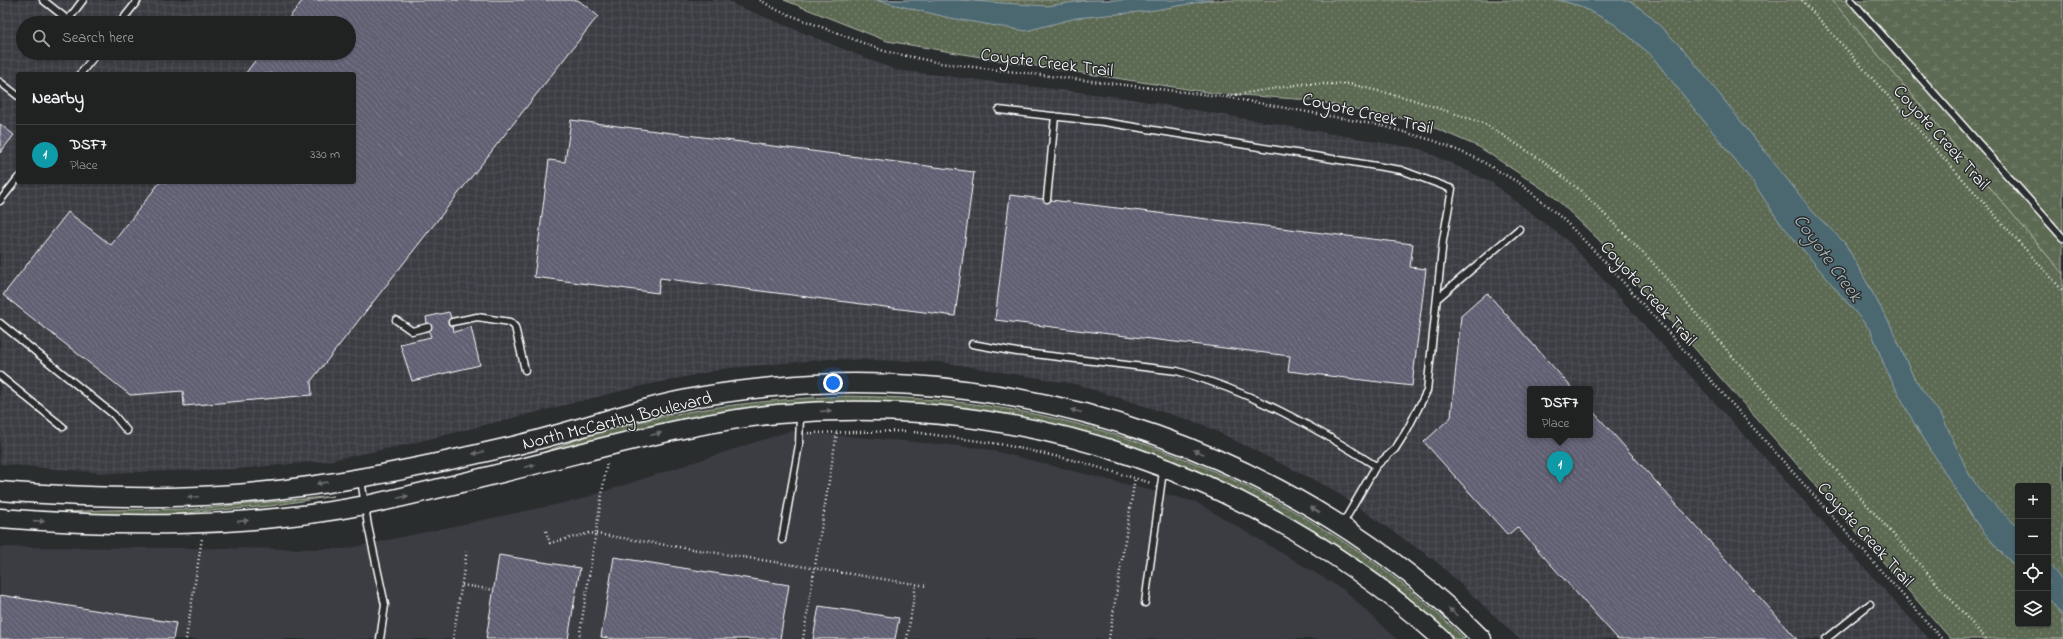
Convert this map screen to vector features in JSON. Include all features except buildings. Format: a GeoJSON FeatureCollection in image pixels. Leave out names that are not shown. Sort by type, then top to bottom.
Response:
{"type":"FeatureCollection","features":[{"type":"Feature","properties":{"kind":"main road","name":"North McCarthy Boulevard"},"geometry":{"type":"LineString","coordinates":[[0,491],[72,496],[170,498],[236,494],[361,478],[516,445],[654,407],[711,395],[774,387],[826,384],[891,384],[948,388],[1006,396],[1064,408],[1118,423],[1169,440],[1218,460],[1276,488],[1341,526],[1394,563],[1434,595],[1482,639]]}},
{"type":"Feature","properties":{"kind":"main road","name":"North McCarthy Boulevard"},"geometry":{"type":"LineString","coordinates":[[0,518],[116,525],[204,524],[299,515],[365,505],[429,491],[659,433],[716,422],[834,411],[945,415],[1002,423],[1058,434],[1110,449],[1164,467],[1251,506],[1301,534],[1377,585],[1442,639]]}},
{"type":"Feature","properties":{"kind":"lane"},"geometry":{"type":"LineString","coordinates":[[43,0],[64,16]]}},
{"type":"Feature","properties":{"kind":"lane"},"geometry":{"type":"LineString","coordinates":[[73,16],[83,0]]}},
{"type":"Feature","properties":{"kind":"lane"},"geometry":{"type":"LineString","coordinates":[[125,16],[138,0]]}},
{"type":"Feature","properties":{"kind":"lane"},"geometry":{"type":"LineString","coordinates":[[1851,0],[2063,238]]}},
{"type":"Feature","properties":{"kind":"lane"},"geometry":{"type":"LineString","coordinates":[[82,72],[91,60]]}},
{"type":"Feature","properties":{"kind":"lane"},"geometry":{"type":"LineString","coordinates":[[0,82],[16,94]]}},
{"type":"Feature","properties":{"kind":"lane"},"geometry":{"type":"LineString","coordinates":[[1000,110],[1104,122],[1401,170],[1452,189],[1443,240],[1427,391],[1407,430],[1394,449],[1376,466],[1341,526]]}},
{"type":"Feature","properties":{"kind":"lane"},"geometry":{"type":"LineString","coordinates":[[1047,199],[1055,116]]}},
{"type":"Feature","properties":{"kind":"lane"},"geometry":{"type":"LineString","coordinates":[[0,201],[16,181]]}},
{"type":"Feature","properties":{"kind":"lane"},"geometry":{"type":"LineString","coordinates":[[1438,298],[1519,229]]}},
{"type":"Feature","properties":{"kind":"lane"},"geometry":{"type":"LineString","coordinates":[[452,322],[477,317],[510,322],[515,327],[525,370]]}},
{"type":"Feature","properties":{"kind":"lane"},"geometry":{"type":"LineString","coordinates":[[396,320],[412,331],[428,327]]}},
{"type":"Feature","properties":{"kind":"lane"},"geometry":{"type":"LineString","coordinates":[[0,323],[114,415],[126,431]]}},
{"type":"Feature","properties":{"kind":"lane"},"geometry":{"type":"LineString","coordinates":[[972,344],[1017,352],[1177,371],[1203,378],[1279,409],[1376,466]]}},
{"type":"Feature","properties":{"kind":"lane"},"geometry":{"type":"LineString","coordinates":[[0,376],[63,427]]}},
{"type":"Feature","properties":{"kind":"lane"},"geometry":{"type":"LineString","coordinates":[[782,540],[793,488],[800,434],[800,413]]}},
{"type":"Feature","properties":{"kind":"lane"},"geometry":{"type":"LineString","coordinates":[[1145,603],[1164,467]]}},
{"type":"Feature","properties":{"kind":"lane"},"geometry":{"type":"LineString","coordinates":[[361,478],[385,606],[380,639]]}},
{"type":"Feature","properties":{"kind":"lane"},"geometry":{"type":"LineString","coordinates":[[1826,639],[1870,604]]}},
{"type":"Feature","properties":{"kind":"path","name":"Coyote Creek Trail"},"geometry":{"type":"LineString","coordinates":[[760,0],[791,16],[884,52],[940,63],[1226,96],[1383,126],[1434,140],[1476,158],[1521,184],[1564,220],[1607,264],[1942,639]]}},
{"type":"Feature","properties":{"kind":"path","name":"Coyote Creek Trail"},"geometry":{"type":"LineString","coordinates":[[1802,0],[2063,291]]}},
{"type":"Feature","properties":{"kind":"path"},"geometry":{"type":"LineString","coordinates":[[1226,96],[1302,84],[1350,84],[1411,99],[1485,124],[1543,161],[1582,192],[1652,262],[1732,356],[1845,480],[1986,639]]}},
{"type":"Feature","properties":{"kind":"path"},"geometry":{"type":"LineString","coordinates":[[800,434],[911,431],[1000,444],[1077,461],[1161,486]]}},
{"type":"Feature","properties":{"kind":"path"},"geometry":{"type":"LineString","coordinates":[[803,639],[837,432]]}},
{"type":"Feature","properties":{"kind":"path"},"geometry":{"type":"LineString","coordinates":[[579,639],[609,446]]}},
{"type":"Feature","properties":{"kind":"path"},"geometry":{"type":"LineString","coordinates":[[1109,639],[1135,478]]}},
{"type":"Feature","properties":{"kind":"path"},"geometry":{"type":"LineString","coordinates":[[186,639],[204,524]]}},
{"type":"Feature","properties":{"kind":"path"},"geometry":{"type":"LineString","coordinates":[[546,531],[550,543],[590,533],[928,586]]}},
{"type":"Feature","properties":{"kind":"path"},"geometry":{"type":"LineString","coordinates":[[453,639],[467,550]]}},
{"type":"Feature","properties":{"kind":"path"},"geometry":{"type":"LineString","coordinates":[[462,585],[494,590]]}},
{"type":"Feature","properties":{"kind":"path"},"geometry":{"type":"LineString","coordinates":[[907,639],[916,585]]}},
{"type":"Feature","properties":{"kind":"shaded area"},"geometry":{"type":"Polygon","coordinates":[[[0,0],[728,0],[735,5],[895,70],[1120,97],[1420,149],[1491,182],[1569,242],[1929,639],[1519,639],[1437,562],[1332,489],[1204,425],[1075,384],[941,362],[830,359],[728,368],[637,387],[405,445],[326,461],[235,469],[105,473],[0,464],[0,0]]]}},
{"type":"Feature","properties":{"kind":"shaded area"},"geometry":{"type":"Polygon","coordinates":[[[790,431],[982,448],[1196,502],[1344,590],[1397,639],[0,639],[0,547],[345,549],[578,500],[790,431]]]}},
{"type":"Feature","properties":{"kind":"green space"},"geometry":{"type":"Polygon","coordinates":[[[784,0],[1832,0],[2063,274],[2063,639],[1951,639],[1599,240],[1552,195],[1479,147],[1421,122],[1310,100],[1213,93],[1004,61],[887,41],[784,0]]]}},
{"type":"Feature","properties":{"kind":"green space"},"geometry":{"type":"Polygon","coordinates":[[[1832,0],[2063,0],[2063,274],[1832,0]]]}},
{"type":"Feature","properties":{"kind":"green space"},"geometry":{"type":"Polygon","coordinates":[[[845,396],[920,399],[995,407],[1060,420],[1124,437],[1187,460],[1248,487],[1307,519],[1363,555],[1416,595],[1465,639],[1451,639],[1384,583],[1096,440],[818,407],[517,462],[591,435],[654,418],[749,403],[845,396]]]}},
{"type":"Feature","properties":{"kind":"green space"},"geometry":{"type":"Polygon","coordinates":[[[334,496],[270,506],[196,512],[158,517],[32,514],[103,510],[195,509],[334,496]]]}},
{"type":"Feature","properties":{"kind":"water"},"geometry":{"type":"Polygon","coordinates":[[[875,0],[958,0],[1047,6],[1089,0],[1212,0],[1149,11],[1076,18],[1026,31],[950,18],[875,0]]]}},
{"type":"Feature","properties":{"kind":"water","name":"Coyote Creek"},"geometry":{"type":"Polygon","coordinates":[[[1558,0],[1629,0],[1649,15],[1685,51],[1814,213],[1845,243],[1890,324],[1914,378],[1942,416],[1969,474],[1980,490],[2015,524],[2015,566],[1997,548],[1975,521],[1914,423],[1887,372],[1871,331],[1778,220],[1753,182],[1650,54],[1614,24],[1580,6],[1558,0]]]}},
{"type":"Feature","properties":{"kind":"water"},"geometry":{"type":"Polygon","coordinates":[[[2051,567],[2063,581],[2063,616],[2051,602],[2051,567]]]}},
{"type":"Feature","properties":{"kind":"place","name":"DSF7"},"geometry":{"type":"Point","coordinates":[1560,484]}}]}
